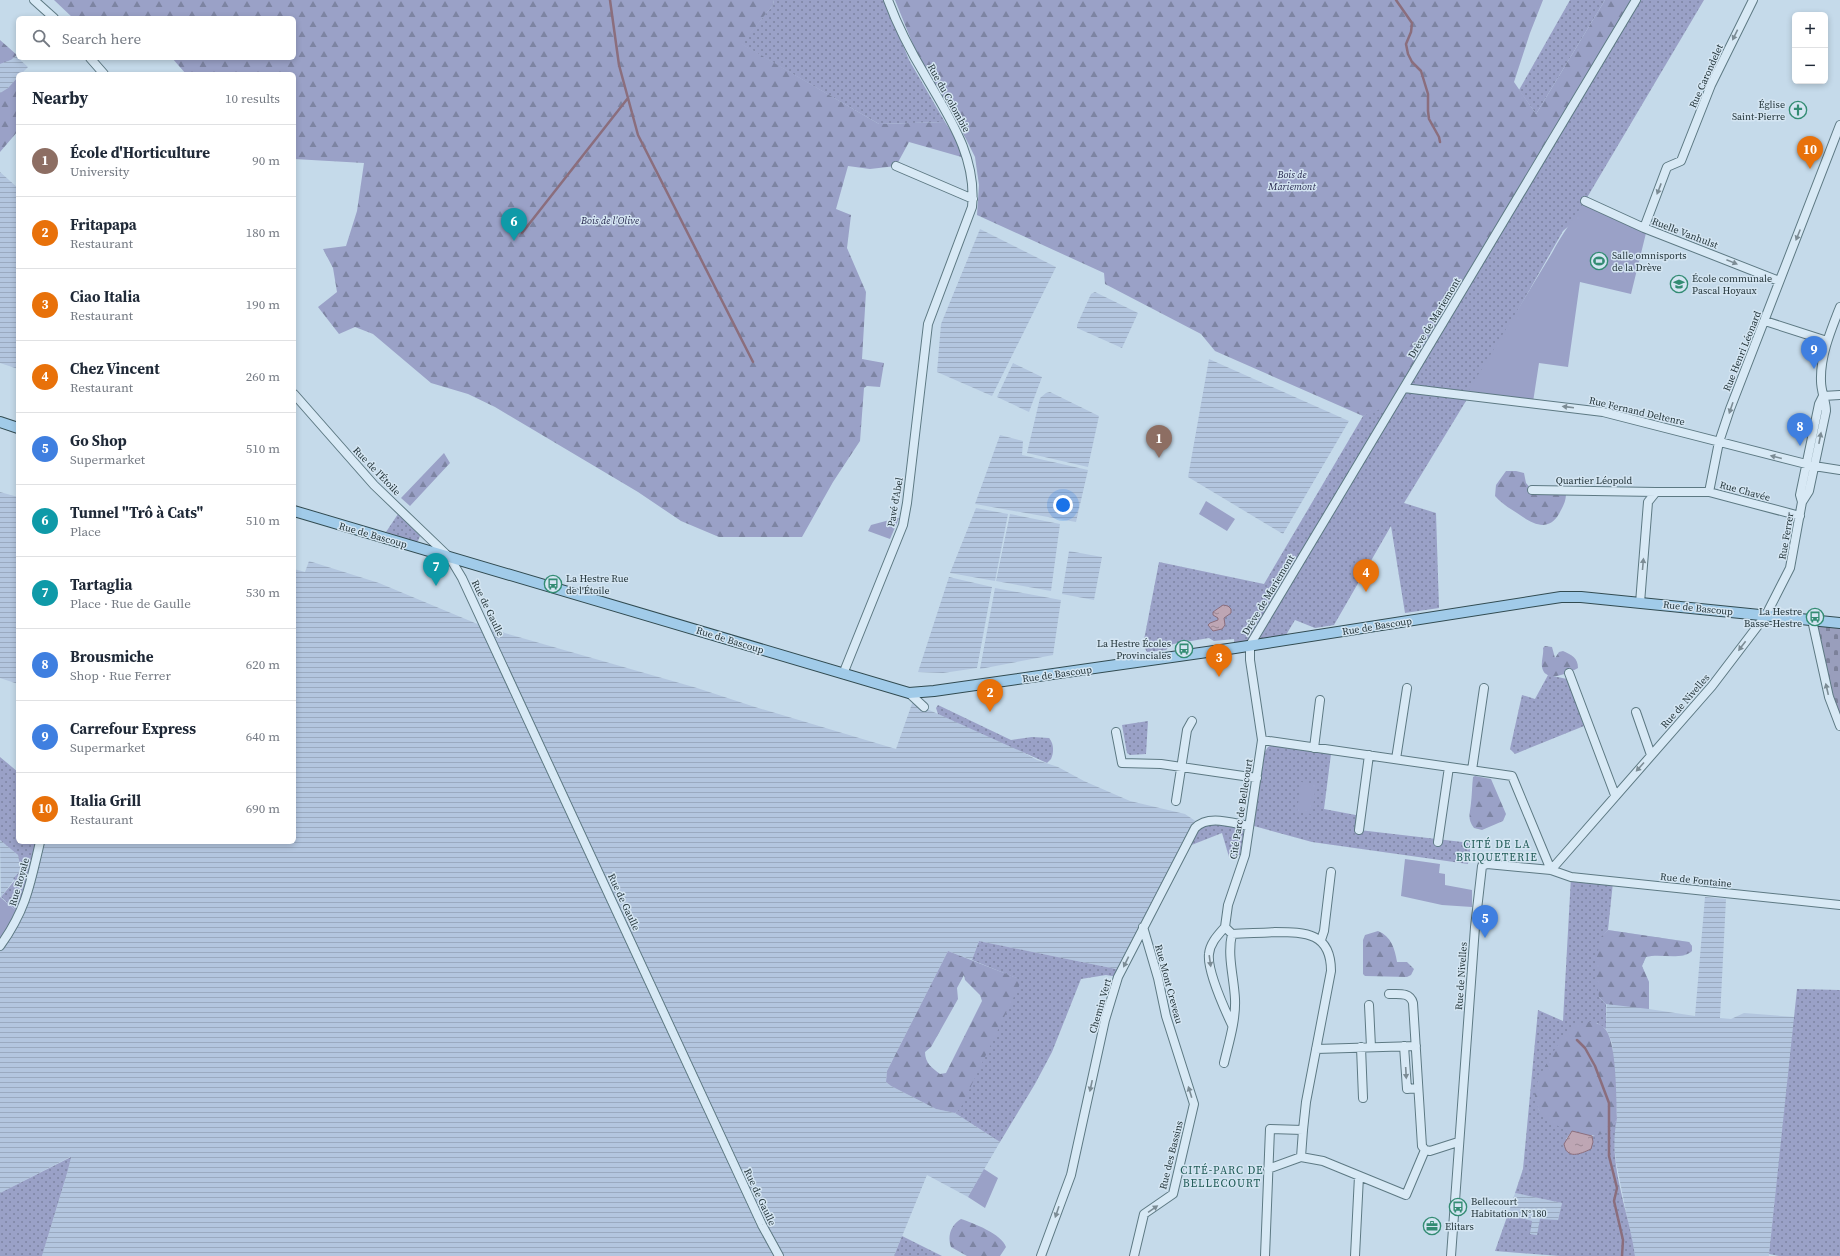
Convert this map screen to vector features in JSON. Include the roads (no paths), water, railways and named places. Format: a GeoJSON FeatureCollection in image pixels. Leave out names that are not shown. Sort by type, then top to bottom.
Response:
{"type":"FeatureCollection","features":[{"type":"Feature","properties":{"kind":"main road"},"geometry":{"type":"LineString","coordinates":[[0,422],[16,427]]}},
{"type":"Feature","properties":{"kind":"main road","name":"Rue de Bascoup"},"geometry":{"type":"LineString","coordinates":[[296,512],[910,693],[934,692],[1561,597],[1581,597],[1640,602],[1840,623]]}},
{"type":"Feature","properties":{"kind":"street"},"geometry":{"type":"LineString","coordinates":[[34,0],[52,16]]}},
{"type":"Feature","properties":{"kind":"street","name":"Rue du Colombie"},"geometry":{"type":"LineString","coordinates":[[888,0],[902,35],[956,128],[968,159],[972,179],[972,207],[928,324]]}},
{"type":"Feature","properties":{"kind":"street","name":"Drève de Mariemont"},"geometry":{"type":"LineString","coordinates":[[1250,645],[1636,0]]}},
{"type":"Feature","properties":{"kind":"street","name":"Rue Carondelet"},"geometry":{"type":"LineString","coordinates":[[1644,228],[1667,167],[1681,161],[1711,85],[1753,0]]}},
{"type":"Feature","properties":{"kind":"street"},"geometry":{"type":"LineString","coordinates":[[92,60],[102,72]]}},
{"type":"Feature","properties":{"kind":"street","name":"Rue Henri Léonard"},"geometry":{"type":"LineString","coordinates":[[1709,492],[1719,442],[1741,379],[1765,321],[1779,281],[1840,125]]}},
{"type":"Feature","properties":{"kind":"street"},"geometry":{"type":"LineString","coordinates":[[896,166],[972,199]]}},
{"type":"Feature","properties":{"kind":"street","name":"Ruelle Vanhulst"},"geometry":{"type":"LineString","coordinates":[[1586,200],[1644,228],[1779,281]]}},
{"type":"Feature","properties":{"kind":"street","name":"Rue Ferrer"},"geometry":{"type":"LineString","coordinates":[[1766,615],[1790,568],[1802,502],[1800,495],[1806,472],[1810,465],[1819,404],[1822,396],[1821,374],[1827,341],[1840,307]]}},
{"type":"Feature","properties":{"kind":"street"},"geometry":{"type":"LineString","coordinates":[[1765,321],[1827,341]]}},
{"type":"Feature","properties":{"kind":"street","name":"Pavé d'Abel"},"geometry":{"type":"LineString","coordinates":[[844,674],[904,518],[928,324]]}},
{"type":"Feature","properties":{"kind":"street","name":"Rue Fernand Deltenre"},"geometry":{"type":"LineString","coordinates":[[1404,388],[1603,412],[1810,465],[1840,470]]}},
{"type":"Feature","properties":{"kind":"street"},"geometry":{"type":"LineString","coordinates":[[1822,396],[1840,395]]}},
{"type":"Feature","properties":{"kind":"street","name":"Rue de l'Étoile"},"geometry":{"type":"LineString","coordinates":[[296,396],[369,480],[450,558]]}},
{"type":"Feature","properties":{"kind":"street","name":"Quartier Léopold"},"geometry":{"type":"LineString","coordinates":[[1532,490],[1709,492]]}},
{"type":"Feature","properties":{"kind":"street"},"geometry":{"type":"LineString","coordinates":[[1640,602],[1648,502],[1656,492]]}},
{"type":"Feature","properties":{"kind":"street","name":"Rue Chavée"},"geometry":{"type":"LineString","coordinates":[[1709,492],[1800,516]]}},
{"type":"Feature","properties":{"kind":"street","name":"Rue de Gaulle"},"geometry":{"type":"LineString","coordinates":[[450,558],[490,635],[762,1225],[779,1256]]}},
{"type":"Feature","properties":{"kind":"street","name":"Rue de Nivelles"},"geometry":{"type":"LineString","coordinates":[[1451,1256],[1458,1142],[1475,927],[1482,866],[1487,864],[1551,870],[1615,795],[1712,686],[1766,615]]}},
{"type":"Feature","properties":{"kind":"street"},"geometry":{"type":"LineString","coordinates":[[1812,620],[1828,698],[1840,726]]}},
{"type":"Feature","properties":{"kind":"street","name":"Cité Parc de Bellecourt"},"geometry":{"type":"LineString","coordinates":[[1232,1025],[1224,1008],[1211,967],[1209,954],[1213,943],[1225,927],[1228,905],[1245,855],[1257,778],[1262,740],[1250,660],[1250,645]]}},
{"type":"Feature","properties":{"kind":"street"},"geometry":{"type":"LineString","coordinates":[[1568,673],[1615,795]]}},
{"type":"Feature","properties":{"kind":"street"},"geometry":{"type":"LineString","coordinates":[[1396,759],[1406,688]]}},
{"type":"Feature","properties":{"kind":"street"},"geometry":{"type":"LineString","coordinates":[[1472,770],[1484,688]]}},
{"type":"Feature","properties":{"kind":"street"},"geometry":{"type":"LineString","coordinates":[[910,693],[924,707]]}},
{"type":"Feature","properties":{"kind":"street"},"geometry":{"type":"LineString","coordinates":[[1314,748],[1320,700]]}},
{"type":"Feature","properties":{"kind":"street"},"geometry":{"type":"LineString","coordinates":[[1636,712],[1651,755]]}},
{"type":"Feature","properties":{"kind":"street"},"geometry":{"type":"LineString","coordinates":[[1176,801],[1187,730],[1192,722]]}},
{"type":"Feature","properties":{"kind":"street"},"geometry":{"type":"LineString","coordinates":[[1116,732],[1122,762],[1161,764],[1257,778]]}},
{"type":"Feature","properties":{"kind":"street"},"geometry":{"type":"LineString","coordinates":[[1262,740],[1512,776],[1551,870]]}},
{"type":"Feature","properties":{"kind":"street"},"geometry":{"type":"LineString","coordinates":[[1359,830],[1369,755]]}},
{"type":"Feature","properties":{"kind":"street"},"geometry":{"type":"LineString","coordinates":[[1438,842],[1448,767]]}},
{"type":"Feature","properties":{"kind":"street","name":"Chemin Vert"},"geometry":{"type":"LineString","coordinates":[[1041,1256],[1071,1175],[1108,1008],[1118,977],[1192,832],[1197,826],[1212,820],[1249,826]]}},
{"type":"Feature","properties":{"kind":"street","name":"Rue Royale"},"geometry":{"type":"LineString","coordinates":[[0,946],[14,926],[25,904],[40,844]]}},
{"type":"Feature","properties":{"kind":"street","name":"Rue de Fontaine"},"geometry":{"type":"LineString","coordinates":[[1551,870],[1571,877],[1840,905]]}},
{"type":"Feature","properties":{"kind":"street"},"geometry":{"type":"LineString","coordinates":[[1321,940],[1324,931],[1331,872]]}},
{"type":"Feature","properties":{"kind":"street","name":"Rue Mont Creveau"},"geometry":{"type":"LineString","coordinates":[[1143,927],[1176,1047]]}},
{"type":"Feature","properties":{"kind":"street"},"geometry":{"type":"LineString","coordinates":[[1225,927],[1232,934],[1302,932],[1321,940],[1329,953],[1330,971],[1306,1102],[1300,1156]]}},
{"type":"Feature","properties":{"kind":"street"},"geometry":{"type":"LineString","coordinates":[[1224,1063],[1232,1025],[1235,999],[1229,947],[1232,934]]}},
{"type":"Feature","properties":{"kind":"street"},"geometry":{"type":"LineString","coordinates":[[1268,1169],[1300,1156],[1323,1160],[1406,1195],[1425,1150],[1422,1142],[1412,999],[1405,994],[1389,994]]}},
{"type":"Feature","properties":{"kind":"street"},"geometry":{"type":"LineString","coordinates":[[1369,1005],[1371,1047]]}},
{"type":"Feature","properties":{"kind":"street"},"geometry":{"type":"LineString","coordinates":[[1404,1046],[1407,1089],[1418,1088]]}},
{"type":"Feature","properties":{"kind":"street"},"geometry":{"type":"LineString","coordinates":[[1316,1049],[1416,1046]]}},
{"type":"Feature","properties":{"kind":"street","name":"Rue des Bassins"},"geometry":{"type":"LineString","coordinates":[[1134,1256],[1144,1214],[1173,1194],[1194,1104],[1176,1047]]}},
{"type":"Feature","properties":{"kind":"street"},"geometry":{"type":"LineString","coordinates":[[1361,1047],[1363,1098]]}},
{"type":"Feature","properties":{"kind":"street"},"geometry":{"type":"LineString","coordinates":[[1265,1256],[1270,1129],[1303,1130]]}},
{"type":"Feature","properties":{"kind":"street"},"geometry":{"type":"LineString","coordinates":[[1425,1150],[1430,1151],[1458,1142]]}},
{"type":"Feature","properties":{"kind":"street"},"geometry":{"type":"LineString","coordinates":[[1355,1256],[1359,1176]]}},
{"type":"Feature","properties":{"kind":"water"},"geometry":{"type":"Polygon","coordinates":[[[1223,605],[1228,606],[1231,609],[1231,613],[1224,618],[1225,625],[1222,629],[1213,631],[1208,625],[1218,620],[1218,618],[1213,615],[1213,612],[1223,605]]]}},
{"type":"Feature","properties":{"kind":"water"},"geometry":{"type":"Polygon","coordinates":[[[1572,1131],[1592,1136],[1593,1142],[1591,1149],[1578,1154],[1571,1154],[1568,1152],[1564,1144],[1572,1131]]]}},
{"type":"Feature","properties":{"kind":"waterway"},"geometry":{"type":"LineString","coordinates":[[610,0],[619,65],[638,135],[753,362]]}},
{"type":"Feature","properties":{"kind":"waterway"},"geometry":{"type":"LineString","coordinates":[[1396,0],[1412,23],[1411,32],[1406,44],[1408,54],[1412,62],[1421,71],[1428,94],[1429,119],[1439,137],[1440,142]]}},
{"type":"Feature","properties":{"kind":"waterway"},"geometry":{"type":"LineString","coordinates":[[522,233],[628,98]]}},
{"type":"Feature","properties":{"kind":"waterway"},"geometry":{"type":"LineString","coordinates":[[1577,1040],[1585,1048],[1595,1066],[1609,1103],[1609,1156],[1617,1188],[1614,1201],[1623,1240],[1622,1256]]}},
{"type":"Feature","properties":{"kind":"place","name":"Église Saint-Pierre"},"geometry":{"type":"Point","coordinates":[1798,110]}},
{"type":"Feature","properties":{"kind":"place","name":"Italia Grill"},"geometry":{"type":"Point","coordinates":[1810,169]}},
{"type":"Feature","properties":{"kind":"place","name":"Tunnel \"Trô à Cats\""},"geometry":{"type":"Point","coordinates":[514,241]}},
{"type":"Feature","properties":{"kind":"place","name":"Salle omnisports de la Drève"},"geometry":{"type":"Point","coordinates":[1599,261]}},
{"type":"Feature","properties":{"kind":"place","name":"École communale Pascal Hoyaux"},"geometry":{"type":"Point","coordinates":[1679,284]}},
{"type":"Feature","properties":{"kind":"place","name":"Carrefour Express"},"geometry":{"type":"Point","coordinates":[1814,369]}},
{"type":"Feature","properties":{"kind":"place","name":"Brousmiche"},"geometry":{"type":"Point","coordinates":[1800,446]}},
{"type":"Feature","properties":{"kind":"place","name":"École d'Horticulture"},"geometry":{"type":"Point","coordinates":[1159,458]}},
{"type":"Feature","properties":{"kind":"place","name":"La Hestre Rue de l'Étoile"},"geometry":{"type":"Point","coordinates":[553,584]}},
{"type":"Feature","properties":{"kind":"place","name":"Tartaglia"},"geometry":{"type":"Point","coordinates":[436,586]}},
{"type":"Feature","properties":{"kind":"place","name":"Chez Vincent"},"geometry":{"type":"Point","coordinates":[1366,592]}},
{"type":"Feature","properties":{"kind":"place","name":"La Hestre Basse-Hestre"},"geometry":{"type":"Point","coordinates":[1815,617]}},
{"type":"Feature","properties":{"kind":"place","name":"La Hestre Écoles Provinciales"},"geometry":{"type":"Point","coordinates":[1184,649]}},
{"type":"Feature","properties":{"kind":"place","name":"Ciao Italia"},"geometry":{"type":"Point","coordinates":[1219,677]}},
{"type":"Feature","properties":{"kind":"place","name":"Fritapapa"},"geometry":{"type":"Point","coordinates":[990,712]}},
{"type":"Feature","properties":{"kind":"place","name":"Go Shop"},"geometry":{"type":"Point","coordinates":[1485,938]}},
{"type":"Feature","properties":{"kind":"place","name":"Bellecourt Habitation N°180"},"geometry":{"type":"Point","coordinates":[1458,1207]}},
{"type":"Feature","properties":{"kind":"place","name":"Elitars"},"geometry":{"type":"Point","coordinates":[1432,1226]}},
{"type":"Feature","properties":{"kind":"district","name":"CITÉ DE LA BRIQUETERIE"},"geometry":{"type":"Point","coordinates":[1497,850]}},
{"type":"Feature","properties":{"kind":"district","name":"CITÉ-PARC DE BELLECOURT"},"geometry":{"type":"Point","coordinates":[1222,1176]}},
{"type":"Feature","properties":{"kind":"park label","name":"Bois de Mariemont"},"geometry":{"type":"Point","coordinates":[1292,180]}},
{"type":"Feature","properties":{"kind":"park label","name":"Bois de l'Olive"},"geometry":{"type":"Point","coordinates":[610,220]}}]}
